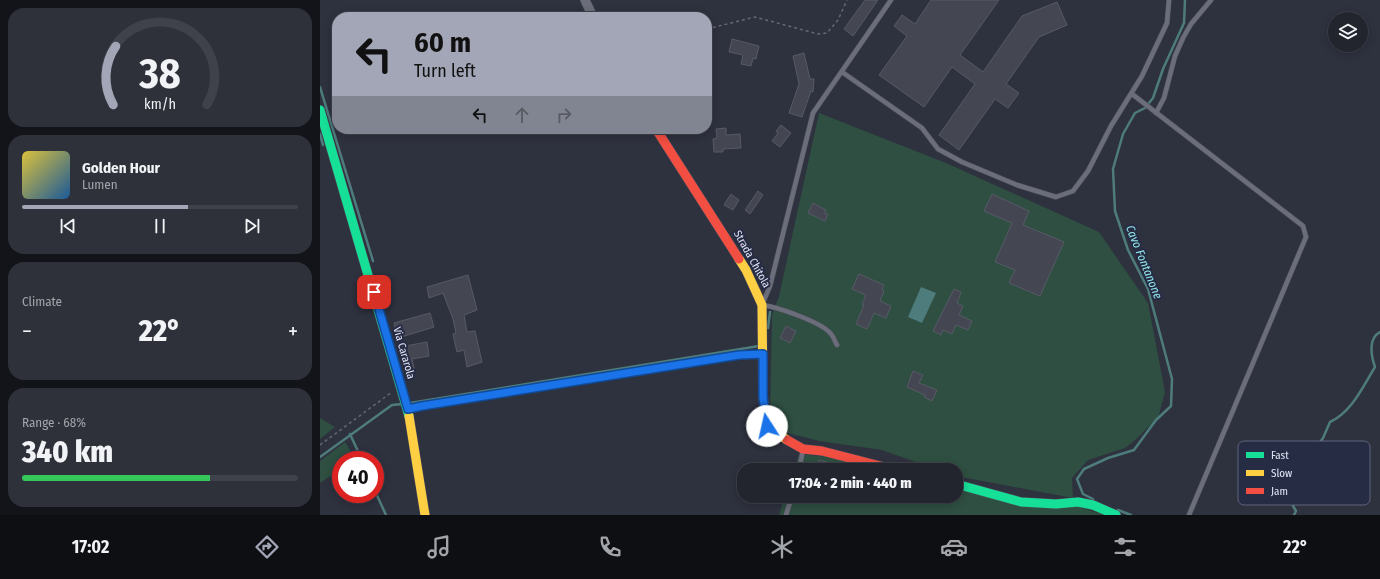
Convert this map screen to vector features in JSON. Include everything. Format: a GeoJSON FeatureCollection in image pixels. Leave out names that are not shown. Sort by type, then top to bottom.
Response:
{"type":"FeatureCollection","features":[{"type":"Feature","properties":{"kind":"street"},"geometry":{"type":"LineString","coordinates":[[585,0],[591,12]]}},
{"type":"Feature","properties":{"kind":"street","name":"Via Cararola"},"geometry":{"type":"LineString","coordinates":[[320,110],[408,409],[425,515]]}},
{"type":"Feature","properties":{"kind":"street","name":"Strada Chitola"},"geometry":{"type":"LineString","coordinates":[[659,134],[746,270],[762,305],[763,397],[767,426],[779,436],[803,449],[822,451],[869,463]]}},
{"type":"Feature","properties":{"kind":"street"},"geometry":{"type":"LineString","coordinates":[[963,486],[1021,502],[1056,504],[1078,502],[1093,505],[1116,515]]}},
{"type":"Feature","properties":{"kind":"lane"},"geometry":{"type":"LineString","coordinates":[[837,345],[831,334],[820,324],[777,307],[762,305],[770,286],[813,113],[891,0]]}},
{"type":"Feature","properties":{"kind":"lane"},"geometry":{"type":"LineString","coordinates":[[842,72],[922,128],[938,149],[969,165],[1017,185],[1056,197],[1073,191],[1084,176],[1111,126],[1132,94],[1167,24],[1169,0]]}},
{"type":"Feature","properties":{"kind":"lane"},"geometry":{"type":"LineString","coordinates":[[1156,113],[1164,98],[1175,56],[1183,38],[1191,24],[1211,0]]}},
{"type":"Feature","properties":{"kind":"lane"},"geometry":{"type":"LineString","coordinates":[[1132,94],[1303,226],[1306,237],[1189,515]]}},
{"type":"Feature","properties":{"kind":"lane"},"geometry":{"type":"LineString","coordinates":[[408,409],[739,355],[763,354]]}},
{"type":"Feature","properties":{"kind":"lane"},"geometry":{"type":"LineString","coordinates":[[800,463],[803,449]]}},
{"type":"Feature","properties":{"kind":"lane"},"geometry":{"type":"LineString","coordinates":[[786,515],[790,503]]}},
{"type":"Feature","properties":{"kind":"path"},"geometry":{"type":"LineString","coordinates":[[712,28],[755,17],[818,34],[827,33],[838,20],[847,0]]}},
{"type":"Feature","properties":{"kind":"path"},"geometry":{"type":"LineString","coordinates":[[320,445],[385,398],[401,383]]}},
{"type":"Feature","properties":{"kind":"shaded area"},"geometry":{"type":"Polygon","coordinates":[[[819,113],[946,163],[1099,232],[1148,303],[1165,392],[1158,418],[1125,448],[1088,460],[1072,478],[1073,498],[963,477],[963,463],[918,463],[882,450],[819,441],[780,431],[770,416],[772,315],[779,296],[819,113]]]}},
{"type":"Feature","properties":{"kind":"shaded area"},"geometry":{"type":"Polygon","coordinates":[[[921,287],[936,293],[922,323],[908,317],[921,287]]]}},
{"type":"Feature","properties":{"kind":"shaded area"},"geometry":{"type":"Polygon","coordinates":[[[320,418],[335,427],[320,439],[320,418]]]}},
{"type":"Feature","properties":{"kind":"shaded area"},"geometry":{"type":"Polygon","coordinates":[[[345,442],[351,451],[333,451],[345,442]]]}},
{"type":"Feature","properties":{"kind":"shaded area"},"geometry":{"type":"Polygon","coordinates":[[[332,452],[332,475],[320,483],[320,461],[332,452]]]}},
{"type":"Feature","properties":{"kind":"shaded area"},"geometry":{"type":"Polygon","coordinates":[[[799,454],[838,458],[858,463],[796,463],[799,454]]]}},
{"type":"Feature","properties":{"kind":"shaded area"},"geometry":{"type":"Polygon","coordinates":[[[963,488],[1077,506],[1104,515],[779,515],[783,503],[963,503],[963,488]]]}},
{"type":"Feature","properties":{"kind":"building"},"geometry":{"type":"Polygon","coordinates":[[[865,0],[878,0],[853,36],[844,29],[865,0]]]}},
{"type":"Feature","properties":{"kind":"building"},"geometry":{"type":"Polygon","coordinates":[[[931,0],[999,0],[960,55],[983,72],[1022,16],[1057,2],[1067,25],[1039,37],[1006,84],[1019,93],[1008,108],[995,99],[959,150],[939,135],[975,84],[952,67],[924,107],[879,75],[907,36],[894,26],[902,15],[915,24],[931,0]]]}},
{"type":"Feature","properties":{"kind":"building"},"geometry":{"type":"Polygon","coordinates":[[[732,39],[759,46],[756,59],[753,58],[751,66],[741,64],[743,55],[729,52],[732,39]]]}},
{"type":"Feature","properties":{"kind":"building"},"geometry":{"type":"Polygon","coordinates":[[[804,53],[810,79],[814,79],[813,92],[811,91],[802,117],[789,113],[799,84],[793,56],[804,53]]]}},
{"type":"Feature","properties":{"kind":"building"},"geometry":{"type":"Polygon","coordinates":[[[781,125],[791,133],[780,147],[772,141],[778,133],[776,131],[781,125]]]}},
{"type":"Feature","properties":{"kind":"building"},"geometry":{"type":"Polygon","coordinates":[[[726,128],[726,135],[740,134],[741,148],[723,149],[723,152],[714,152],[713,139],[717,138],[716,129],[726,128]]]}},
{"type":"Feature","properties":{"kind":"building"},"geometry":{"type":"Polygon","coordinates":[[[758,191],[763,195],[750,214],[745,210],[758,191]]]}},
{"type":"Feature","properties":{"kind":"building"},"geometry":{"type":"Polygon","coordinates":[[[731,194],[739,200],[733,210],[724,205],[731,194]]]}},
{"type":"Feature","properties":{"kind":"building"},"geometry":{"type":"Polygon","coordinates":[[[992,194],[1029,211],[1023,225],[1064,242],[1040,296],[1009,283],[1015,270],[995,262],[1012,223],[984,211],[992,194]]]}},
{"type":"Feature","properties":{"kind":"building"},"geometry":{"type":"Polygon","coordinates":[[[813,203],[826,210],[824,213],[828,214],[825,221],[808,213],[813,203]]]}},
{"type":"Feature","properties":{"kind":"building"},"geometry":{"type":"Polygon","coordinates":[[[859,274],[884,285],[882,290],[884,291],[880,301],[891,306],[886,318],[874,313],[867,329],[856,324],[864,305],[862,305],[866,295],[852,289],[859,274]]]}},
{"type":"Feature","properties":{"kind":"building"},"geometry":{"type":"Polygon","coordinates":[[[468,275],[477,310],[464,315],[467,332],[475,331],[482,362],[467,367],[464,350],[457,352],[453,334],[456,333],[453,319],[443,293],[429,298],[427,287],[468,275]]]}},
{"type":"Feature","properties":{"kind":"building"},"geometry":{"type":"Polygon","coordinates":[[[954,289],[961,292],[957,303],[963,306],[959,315],[972,321],[968,330],[956,325],[952,334],[943,330],[941,335],[933,331],[954,289]]]}},
{"type":"Feature","properties":{"kind":"building"},"geometry":{"type":"Polygon","coordinates":[[[430,313],[434,327],[398,338],[394,323],[430,313]]]}},
{"type":"Feature","properties":{"kind":"building"},"geometry":{"type":"Polygon","coordinates":[[[786,326],[796,331],[790,343],[780,338],[786,326]]]}},
{"type":"Feature","properties":{"kind":"building"},"geometry":{"type":"Polygon","coordinates":[[[427,342],[429,356],[412,359],[415,372],[407,374],[400,347],[427,342]]]}},
{"type":"Feature","properties":{"kind":"building"},"geometry":{"type":"Polygon","coordinates":[[[913,371],[923,375],[919,383],[937,390],[932,401],[924,397],[925,395],[907,387],[913,371]]]}},
{"type":"Feature","properties":{"kind":"building"},"geometry":{"type":"Polygon","coordinates":[[[819,460],[830,463],[818,463],[819,460]]]}},
{"type":"Feature","properties":{"kind":"waterway","name":"Cavo Fontanone"},"geometry":{"type":"LineString","coordinates":[[1093,499],[1083,494],[1077,479],[1084,469],[1108,458],[1134,450],[1156,420],[1171,406],[1172,379],[1148,289],[1128,250],[1115,211],[1113,169],[1123,134],[1135,113],[1145,108],[1153,98],[1163,69],[1184,23],[1185,0]]}},
{"type":"Feature","properties":{"kind":"waterway"},"geometry":{"type":"LineString","coordinates":[[320,87],[332,126]]}},
{"type":"Feature","properties":{"kind":"waterway"},"geometry":{"type":"LineString","coordinates":[[320,134],[323,145]]}},
{"type":"Feature","properties":{"kind":"waterway"},"geometry":{"type":"LineString","coordinates":[[334,134],[373,261]]}},
{"type":"Feature","properties":{"kind":"waterway"},"geometry":{"type":"LineString","coordinates":[[768,328],[770,312]]}},
{"type":"Feature","properties":{"kind":"waterway"},"geometry":{"type":"LineString","coordinates":[[1321,441],[1330,422],[1338,418],[1351,405],[1375,367],[1372,358],[1372,343],[1376,335],[1380,332]]}},
{"type":"Feature","properties":{"kind":"waterway"},"geometry":{"type":"LineString","coordinates":[[410,403],[759,346]]}},
{"type":"Feature","properties":{"kind":"waterway"},"geometry":{"type":"LineString","coordinates":[[320,457],[392,405],[403,404]]}},
{"type":"Feature","properties":{"kind":"waterway"},"geometry":{"type":"LineString","coordinates":[[350,434],[358,451]]}},
{"type":"Feature","properties":{"kind":"waterway"},"geometry":{"type":"LineString","coordinates":[[380,503],[386,515]]}},
{"type":"Feature","properties":{"kind":"waterway"},"geometry":{"type":"LineString","coordinates":[[1293,505],[1296,511],[1294,515]]}},
{"type":"Feature","properties":{"kind":"waterway","name":"Cavo Fontanone"},"geometry":{"type":"LineString","coordinates":[[1118,510],[1131,515]]}},
{"type":"Feature","properties":{"kind":"traffic: fast"},"geometry":{"type":"LineString","coordinates":[[320,110],[409,416]]}},
{"type":"Feature","properties":{"kind":"traffic: fast"},"geometry":{"type":"LineString","coordinates":[[963,486],[1021,502],[1056,504],[1078,502],[1093,505],[1116,515]]}},
{"type":"Feature","properties":{"kind":"traffic: slow"},"geometry":{"type":"LineString","coordinates":[[739,259],[746,270],[762,305],[763,397],[767,426],[787,440]]}},
{"type":"Feature","properties":{"kind":"traffic: slow"},"geometry":{"type":"LineString","coordinates":[[409,416],[425,515]]}},
{"type":"Feature","properties":{"kind":"traffic: jam"},"geometry":{"type":"LineString","coordinates":[[659,134],[739,259]]}},
{"type":"Feature","properties":{"kind":"traffic: jam"},"geometry":{"type":"LineString","coordinates":[[787,440],[803,449],[822,451],[869,463]]}},
{"type":"Feature","properties":{"kind":"route"},"geometry":{"type":"LineString","coordinates":[[374,292],[408,409],[609,375],[739,355],[763,354],[763,397],[767,426]]}}]}
